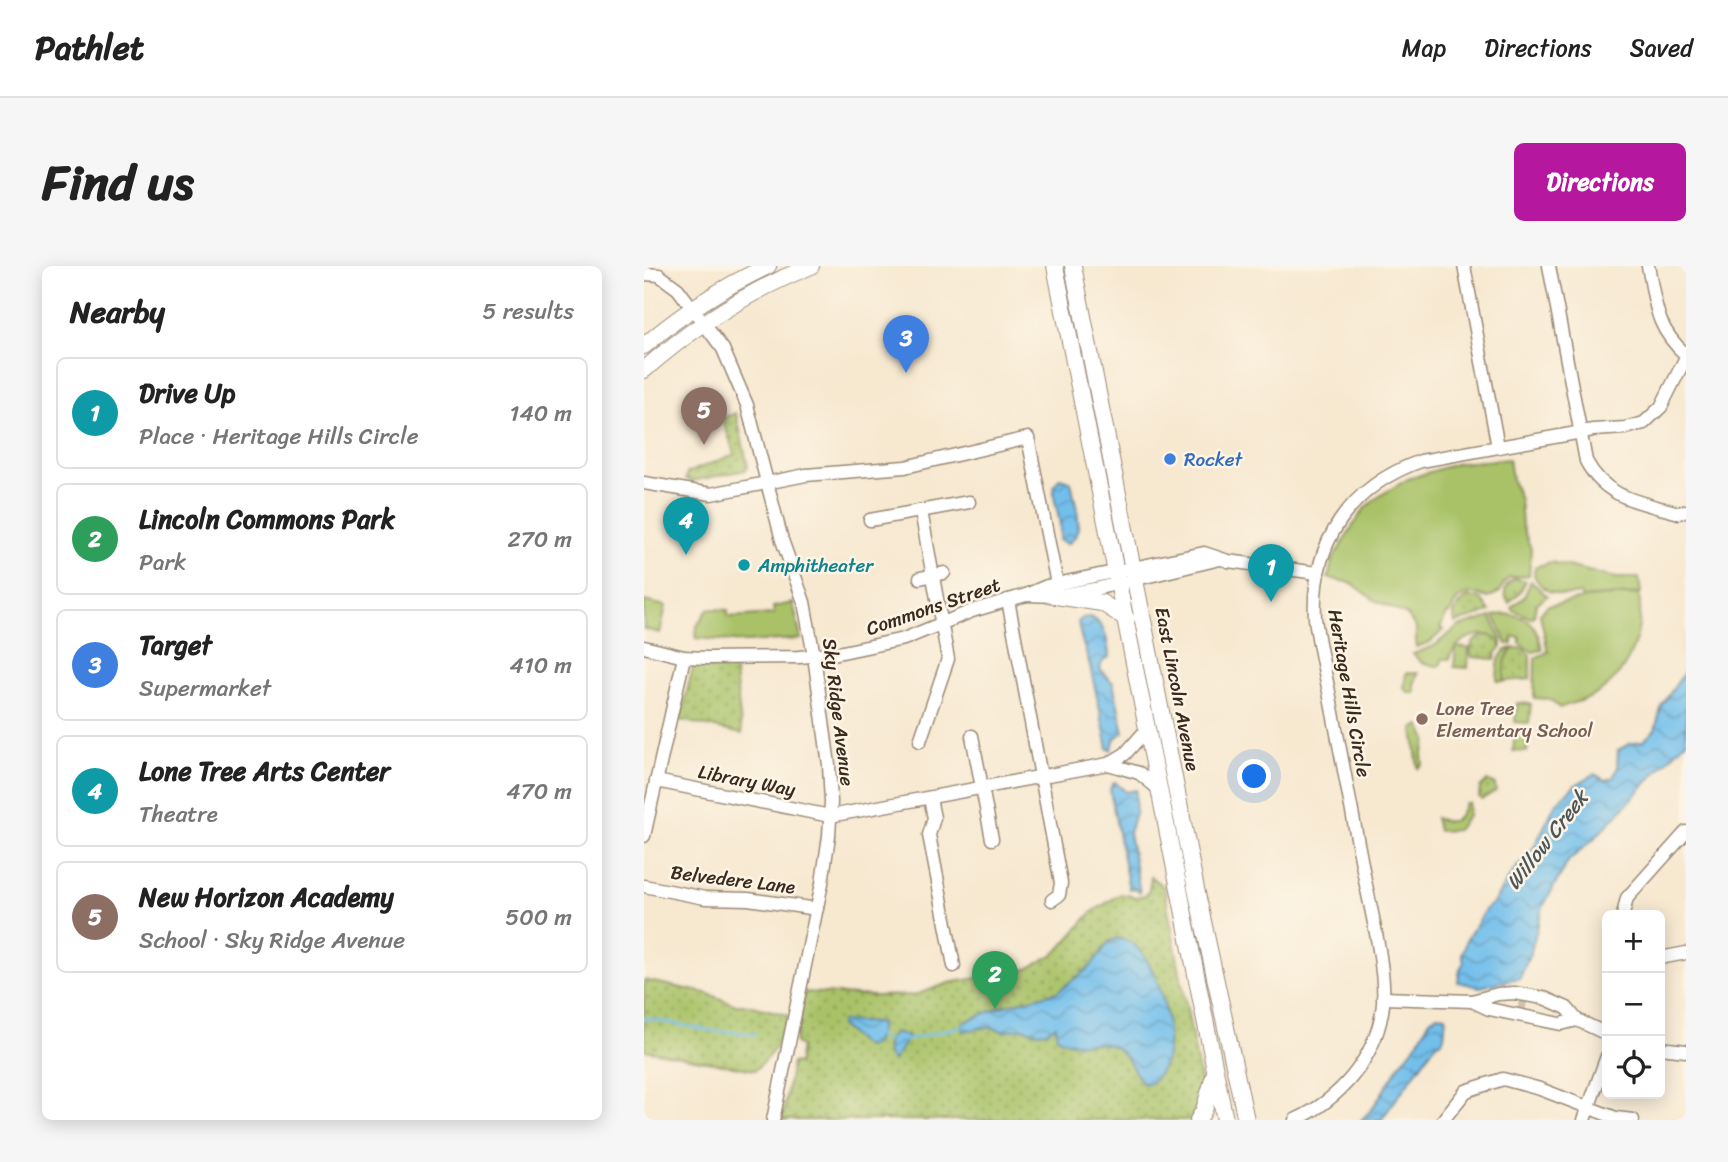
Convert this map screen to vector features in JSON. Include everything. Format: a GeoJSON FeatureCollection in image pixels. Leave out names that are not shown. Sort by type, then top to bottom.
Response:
{"type":"FeatureCollection","features":[{"type":"Feature","properties":{"kind":"main road"},"geometry":{"type":"LineString","coordinates":[[644,346],[694,307],[768,266]]}},
{"type":"Feature","properties":{"kind":"main road"},"geometry":{"type":"LineString","coordinates":[[644,370],[704,322],[764,287],[811,266]]}},
{"type":"Feature","properties":{"kind":"main road"},"geometry":{"type":"LineString","coordinates":[[1046,266],[1056,314],[1065,324]]}},
{"type":"Feature","properties":{"kind":"main road","name":"East Lincoln Avenue"},"geometry":{"type":"LineString","coordinates":[[1055,266],[1065,324],[1126,575],[1245,1120]]}},
{"type":"Feature","properties":{"kind":"main road","name":"East Lincoln Avenue"},"geometry":{"type":"LineString","coordinates":[[1073,266],[1126,575],[1127,619],[1226,1120]]}},
{"type":"Feature","properties":{"kind":"main road"},"geometry":{"type":"LineString","coordinates":[[1056,590],[1102,603],[1127,619]]}},
{"type":"Feature","properties":{"kind":"main road"},"geometry":{"type":"LineString","coordinates":[[1198,1120],[1204,1110],[1216,1070]]}},
{"type":"Feature","properties":{"kind":"street"},"geometry":{"type":"LineString","coordinates":[[1464,266],[1498,447]]}},
{"type":"Feature","properties":{"kind":"street"},"geometry":{"type":"LineString","coordinates":[[1549,266],[1580,433],[1586,461],[1593,474],[1605,487],[1619,495],[1679,513],[1686,511]]}},
{"type":"Feature","properties":{"kind":"street"},"geometry":{"type":"LineString","coordinates":[[1648,266],[1659,321],[1670,341],[1686,356]]}},
{"type":"Feature","properties":{"kind":"street","name":"Sky Ridge Avenue"},"geometry":{"type":"LineString","coordinates":[[644,274],[659,275],[678,289],[723,349],[747,405],[782,540],[804,602],[814,656],[829,765],[830,816],[826,860],[817,909],[773,1120]]}},
{"type":"Feature","properties":{"kind":"street","name":"Heritage Hills Circle"},"geometry":{"type":"LineString","coordinates":[[1296,1120],[1318,1108],[1339,1091],[1356,1072],[1371,1046],[1380,1021],[1383,998],[1375,930],[1318,638],[1314,604],[1317,573],[1325,546],[1351,505],[1382,479],[1403,467],[1421,461],[1580,433],[1625,428],[1644,422],[1661,407],[1686,356]]}},
{"type":"Feature","properties":{"kind":"street"},"geometry":{"type":"LineString","coordinates":[[644,482],[711,494],[806,475],[905,467],[1028,438],[1042,530],[1056,590]]}},
{"type":"Feature","properties":{"kind":"street"},"geometry":{"type":"LineString","coordinates":[[870,520],[969,502]]}},
{"type":"Feature","properties":{"kind":"street"},"geometry":{"type":"LineString","coordinates":[[920,741],[948,659],[942,625],[939,575],[922,510]]}},
{"type":"Feature","properties":{"kind":"street","name":"Commons Street"},"geometry":{"type":"LineString","coordinates":[[644,647],[684,657],[733,659],[814,656],[870,648],[904,639],[972,611],[1008,600],[1126,575],[1203,553],[1220,559],[1317,573]]}},
{"type":"Feature","properties":{"kind":"street"},"geometry":{"type":"LineString","coordinates":[[920,578],[939,575]]}},
{"type":"Feature","properties":{"kind":"street"},"geometry":{"type":"LineString","coordinates":[[1008,600],[1061,883],[1059,895],[1052,900]]}},
{"type":"Feature","properties":{"kind":"street"},"geometry":{"type":"LineString","coordinates":[[644,836],[684,657]]}},
{"type":"Feature","properties":{"kind":"street"},"geometry":{"type":"LineString","coordinates":[[830,816],[1108,764],[1125,754],[1148,728]]}},
{"type":"Feature","properties":{"kind":"street"},"geometry":{"type":"LineString","coordinates":[[972,736],[992,839]]}},
{"type":"Feature","properties":{"kind":"street"},"geometry":{"type":"LineString","coordinates":[[1108,764],[1139,773],[1160,790]]}},
{"type":"Feature","properties":{"kind":"street","name":"Library Way"},"geometry":{"type":"LineString","coordinates":[[656,781],[830,816]]}},
{"type":"Feature","properties":{"kind":"street"},"geometry":{"type":"LineString","coordinates":[[930,798],[934,818],[929,835],[954,966]]}},
{"type":"Feature","properties":{"kind":"street"},"geometry":{"type":"LineString","coordinates":[[1624,910],[1627,898],[1686,832]]}},
{"type":"Feature","properties":{"kind":"street","name":"Belvedere Lane"},"geometry":{"type":"LineString","coordinates":[[644,886],[705,898],[758,900],[817,909]]}},
{"type":"Feature","properties":{"kind":"street"},"geometry":{"type":"LineString","coordinates":[[1665,957],[1686,953]]}},
{"type":"Feature","properties":{"kind":"street"},"geometry":{"type":"LineString","coordinates":[[1383,998],[1472,1001],[1498,994],[1561,1024],[1573,1021],[1602,1032]]}},
{"type":"Feature","properties":{"kind":"street"},"geometry":{"type":"LineString","coordinates":[[1472,1001],[1489,1009],[1521,1005],[1567,1008],[1573,1021]]}},
{"type":"Feature","properties":{"kind":"street"},"geometry":{"type":"LineString","coordinates":[[1665,1049],[1686,1051]]}},
{"type":"Feature","properties":{"kind":"street"},"geometry":{"type":"LineString","coordinates":[[1584,1120],[1602,1069]]}},
{"type":"Feature","properties":{"kind":"street"},"geometry":{"type":"LineString","coordinates":[[1443,1120],[1466,1091],[1503,1079],[1540,1089],[1616,1118],[1633,1120]]}},
{"type":"Feature","properties":{"kind":"green space"},"geometry":{"type":"Polygon","coordinates":[[[736,413],[748,467],[745,470],[693,481],[686,479],[687,473],[735,454],[722,418],[736,413]]]}},
{"type":"Feature","properties":{"kind":"green space"},"geometry":{"type":"Polygon","coordinates":[[[1509,459],[1512,480],[1520,500],[1522,526],[1531,549],[1529,575],[1509,578],[1500,592],[1488,598],[1476,594],[1461,597],[1447,614],[1440,628],[1444,630],[1430,642],[1416,647],[1416,628],[1407,615],[1374,600],[1352,583],[1328,578],[1333,559],[1354,524],[1365,508],[1381,495],[1408,479],[1458,463],[1509,459]]]}},
{"type":"Feature","properties":{"kind":"green space"},"geometry":{"type":"Polygon","coordinates":[[[1551,562],[1616,578],[1639,578],[1641,593],[1582,598],[1580,594],[1553,593],[1542,586],[1534,575],[1535,567],[1551,562]]]}},
{"type":"Feature","properties":{"kind":"green space"},"geometry":{"type":"Polygon","coordinates":[[[1515,579],[1526,581],[1509,603],[1505,589],[1508,583],[1515,579]]]}},
{"type":"Feature","properties":{"kind":"green space"},"geometry":{"type":"Polygon","coordinates":[[[1531,581],[1547,596],[1536,604],[1534,616],[1531,618],[1512,607],[1524,597],[1531,581]]]}},
{"type":"Feature","properties":{"kind":"green space"},"geometry":{"type":"Polygon","coordinates":[[[1639,594],[1636,639],[1624,667],[1615,679],[1591,697],[1560,708],[1550,699],[1534,698],[1535,658],[1548,652],[1540,614],[1547,606],[1587,598],[1639,594]]]}},
{"type":"Feature","properties":{"kind":"green space"},"geometry":{"type":"Polygon","coordinates":[[[1469,597],[1481,599],[1490,612],[1455,623],[1457,608],[1469,597]]]}},
{"type":"Feature","properties":{"kind":"green space"},"geometry":{"type":"Polygon","coordinates":[[[644,601],[666,606],[660,633],[644,629],[644,601]]]}},
{"type":"Feature","properties":{"kind":"green space"},"geometry":{"type":"Polygon","coordinates":[[[793,603],[801,639],[745,642],[696,638],[697,626],[708,609],[728,610],[728,617],[774,614],[773,607],[793,603]]]}},
{"type":"Feature","properties":{"kind":"green space"},"geometry":{"type":"Polygon","coordinates":[[[1505,614],[1527,620],[1538,635],[1542,650],[1533,652],[1520,644],[1520,637],[1513,637],[1512,644],[1507,644],[1494,616],[1505,614]]]}},
{"type":"Feature","properties":{"kind":"green space"},"geometry":{"type":"Polygon","coordinates":[[[1491,617],[1502,647],[1490,636],[1473,636],[1458,645],[1450,659],[1442,659],[1438,666],[1422,663],[1413,654],[1434,646],[1458,627],[1491,617]]]}},
{"type":"Feature","properties":{"kind":"green space"},"geometry":{"type":"Polygon","coordinates":[[[1489,635],[1498,640],[1502,647],[1495,659],[1472,657],[1474,642],[1489,635]]]}},
{"type":"Feature","properties":{"kind":"green space"},"geometry":{"type":"Polygon","coordinates":[[[1456,647],[1469,648],[1468,668],[1454,667],[1456,647]]]}},
{"type":"Feature","properties":{"kind":"green space"},"geometry":{"type":"Polygon","coordinates":[[[1512,648],[1506,659],[1504,681],[1497,681],[1500,657],[1512,648]]]}},
{"type":"Feature","properties":{"kind":"green space"},"geometry":{"type":"Polygon","coordinates":[[[1516,648],[1524,649],[1530,655],[1530,679],[1504,681],[1507,658],[1516,648]]]}},
{"type":"Feature","properties":{"kind":"green space"},"geometry":{"type":"Polygon","coordinates":[[[698,662],[734,665],[742,734],[680,720],[693,667],[698,662]]]}},
{"type":"Feature","properties":{"kind":"green space"},"geometry":{"type":"Polygon","coordinates":[[[1406,673],[1418,673],[1414,685],[1415,693],[1404,688],[1406,673]]]}},
{"type":"Feature","properties":{"kind":"green space"},"geometry":{"type":"Polygon","coordinates":[[[1517,703],[1531,704],[1529,723],[1515,722],[1517,703]]]}},
{"type":"Feature","properties":{"kind":"green space"},"geometry":{"type":"Polygon","coordinates":[[[1420,725],[1427,740],[1422,756],[1423,764],[1418,768],[1413,729],[1420,725]]]}},
{"type":"Feature","properties":{"kind":"green space"},"geometry":{"type":"Polygon","coordinates":[[[1515,732],[1529,733],[1527,752],[1513,751],[1515,732]]]}},
{"type":"Feature","properties":{"kind":"green space"},"geometry":{"type":"Polygon","coordinates":[[[1487,781],[1495,785],[1496,791],[1482,799],[1479,797],[1480,787],[1487,781]]]}},
{"type":"Feature","properties":{"kind":"green space"},"geometry":{"type":"Polygon","coordinates":[[[1465,803],[1469,803],[1468,815],[1457,830],[1438,831],[1435,818],[1451,821],[1458,818],[1465,803]]]}},
{"type":"Feature","properties":{"kind":"green space"},"geometry":{"type":"Polygon","coordinates":[[[1151,877],[1164,887],[1201,1084],[1202,1093],[1192,1120],[782,1120],[792,1063],[798,1064],[801,1046],[795,1043],[805,992],[915,995],[949,983],[1027,969],[1057,952],[1092,912],[1121,894],[1136,897],[1146,895],[1151,877]]]}},
{"type":"Feature","properties":{"kind":"green space"},"geometry":{"type":"Polygon","coordinates":[[[644,980],[706,993],[736,1005],[749,1005],[788,1015],[780,1039],[755,1070],[644,1050],[644,980]]]}},
{"type":"Feature","properties":{"kind":"water"},"geometry":{"type":"Polygon","coordinates":[[[1060,478],[1070,481],[1078,518],[1077,533],[1067,544],[1059,540],[1060,526],[1054,493],[1054,486],[1060,478]]]}},
{"type":"Feature","properties":{"kind":"water"},"geometry":{"type":"Polygon","coordinates":[[[1090,617],[1100,624],[1105,634],[1109,657],[1102,662],[1100,669],[1113,683],[1124,732],[1115,738],[1111,750],[1108,749],[1078,622],[1090,617]]]}},
{"type":"Feature","properties":{"kind":"water"},"geometry":{"type":"Polygon","coordinates":[[[1686,670],[1686,741],[1595,838],[1569,860],[1543,906],[1531,951],[1520,978],[1480,987],[1458,982],[1467,939],[1486,908],[1493,903],[1512,873],[1534,847],[1556,803],[1574,786],[1594,774],[1605,780],[1613,778],[1617,769],[1618,750],[1643,741],[1655,730],[1662,705],[1686,670]]]}},
{"type":"Feature","properties":{"kind":"water"},"geometry":{"type":"Polygon","coordinates":[[[1115,782],[1126,792],[1136,790],[1135,814],[1129,833],[1140,892],[1129,889],[1110,791],[1115,782]]]}},
{"type":"Feature","properties":{"kind":"water"},"geometry":{"type":"Polygon","coordinates":[[[1117,938],[1130,942],[1150,965],[1166,1014],[1166,1059],[1151,1083],[1143,1084],[1128,1060],[1116,1048],[1102,1043],[1064,1041],[1057,1037],[1056,1026],[1037,1032],[1024,1028],[1003,1031],[989,1027],[963,1031],[962,1023],[1000,1007],[1057,992],[1090,967],[1109,942],[1117,938]]]}},
{"type":"Feature","properties":{"kind":"water"},"geometry":{"type":"Polygon","coordinates":[[[1437,1015],[1446,1016],[1441,1042],[1437,1043],[1381,1120],[1361,1120],[1372,1109],[1430,1020],[1437,1015]]]}},
{"type":"Feature","properties":{"kind":"water"},"geometry":{"type":"Polygon","coordinates":[[[841,1021],[880,1023],[875,1044],[868,1047],[861,1044],[840,1026],[841,1021]]]}},
{"type":"Feature","properties":{"kind":"water"},"geometry":{"type":"Polygon","coordinates":[[[896,1032],[908,1037],[893,1061],[887,1046],[889,1038],[896,1032]]]}},
{"type":"Feature","properties":{"kind":"waterway","name":"Willow Creek"},"geometry":{"type":"LineString","coordinates":[[644,1018],[707,1030],[757,1034]]}},
{"type":"Feature","properties":{"kind":"waterway","name":"Willow Creek"},"geometry":{"type":"LineString","coordinates":[[903,1041],[965,1025]]}},
{"type":"Feature","properties":{"kind":"waterway","name":"Willow Creek"},"geometry":{"type":"LineString","coordinates":[[877,1036],[890,1042]]}},
{"type":"Feature","properties":{"kind":"tunnel"},"geometry":{"type":"LineString","coordinates":[[1518,1007],[1526,1008]]}},
{"type":"Feature","properties":{"kind":"place","name":"Target"},"geometry":{"type":"Point","coordinates":[906,373]}},
{"type":"Feature","properties":{"kind":"place","name":"New Horizon Academy"},"geometry":{"type":"Point","coordinates":[704,445]}},
{"type":"Feature","properties":{"kind":"place","name":"Rocket"},"geometry":{"type":"Point","coordinates":[1170,459]}},
{"type":"Feature","properties":{"kind":"place","name":"Lone Tree Arts Center"},"geometry":{"type":"Point","coordinates":[686,555]}},
{"type":"Feature","properties":{"kind":"place","name":"Amphitheater"},"geometry":{"type":"Point","coordinates":[744,565]}},
{"type":"Feature","properties":{"kind":"place","name":"Drive Up"},"geometry":{"type":"Point","coordinates":[1271,602]}},
{"type":"Feature","properties":{"kind":"place","name":"Lone Tree Elementary School"},"geometry":{"type":"Point","coordinates":[1422,719]}},
{"type":"Feature","properties":{"kind":"place","name":"Lincoln Commons Park"},"geometry":{"type":"Point","coordinates":[995,1009]}}]}
